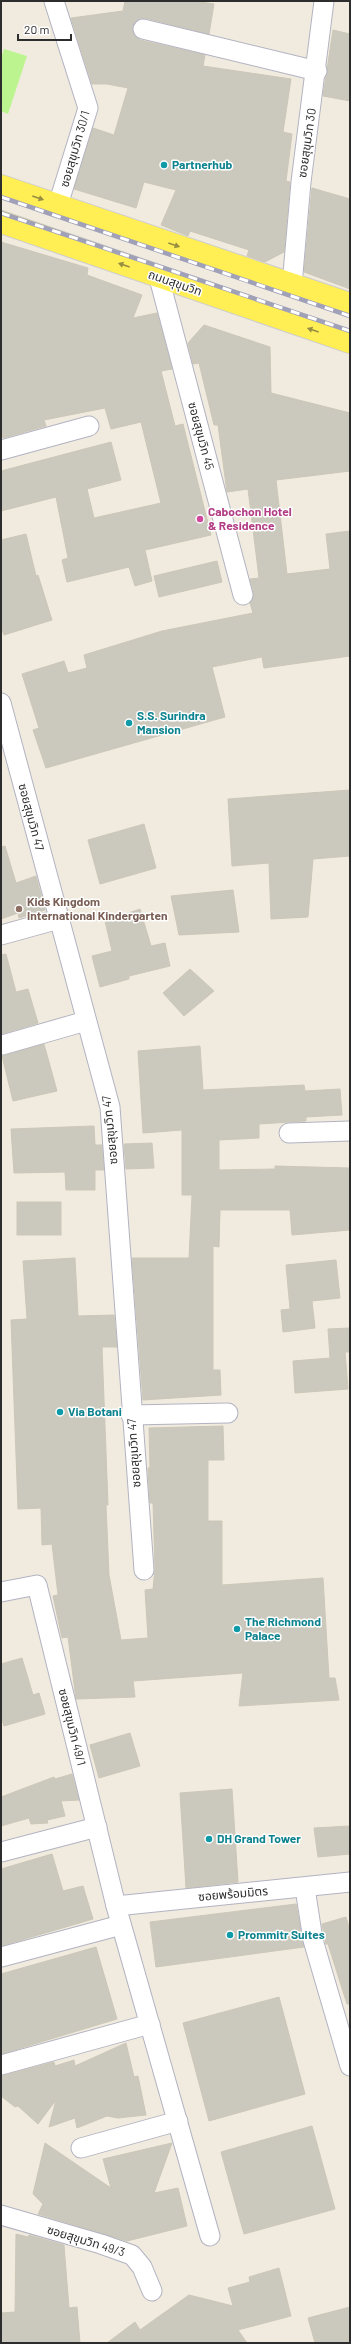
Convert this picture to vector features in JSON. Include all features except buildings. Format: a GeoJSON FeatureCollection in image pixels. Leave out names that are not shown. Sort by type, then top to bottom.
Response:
{"type":"FeatureCollection","features":[{"type":"Feature","properties":{"kind":"main road"},"geometry":{"type":"LineString","coordinates":[[1,186],[350,304]]}},
{"type":"Feature","properties":{"kind":"main road","name":"ถนนสุขุมวิท"},"geometry":{"type":"LineString","coordinates":[[1,222],[159,278],[350,342]]}},
{"type":"Feature","properties":{"kind":"street","name":"ซอยสุขุมวิท 30/1"},"geometry":{"type":"LineString","coordinates":[[54,1],[88,108],[58,205]]}},
{"type":"Feature","properties":{"kind":"street","name":"ซอยสุขุมวิท 30"},"geometry":{"type":"LineString","coordinates":[[292,285],[301,182],[317,71],[324,1]]}},
{"type":"Feature","properties":{"kind":"street"},"geometry":{"type":"LineString","coordinates":[[143,29],[317,71]]}},
{"type":"Feature","properties":{"kind":"street","name":"ซอยสุขุมวิท 45"},"geometry":{"type":"LineString","coordinates":[[159,278],[243,595]]}},
{"type":"Feature","properties":{"kind":"street"},"geometry":{"type":"LineString","coordinates":[[1,450],[89,426]]}},
{"type":"Feature","properties":{"kind":"street","name":"ซอยสุขุมวิท 47"},"geometry":{"type":"LineString","coordinates":[[1,703],[110,1107],[144,1570]]}},
{"type":"Feature","properties":{"kind":"street"},"geometry":{"type":"LineString","coordinates":[[1,935],[59,919]]}},
{"type":"Feature","properties":{"kind":"street"},"geometry":{"type":"LineString","coordinates":[[2,1045],[86,1021]]}},
{"type":"Feature","properties":{"kind":"street"},"geometry":{"type":"LineString","coordinates":[[289,1133],[350,1131]]}},
{"type":"Feature","properties":{"kind":"street"},"geometry":{"type":"LineString","coordinates":[[132,1414],[228,1413]]}},
{"type":"Feature","properties":{"kind":"street","name":"ซอยสุขุมวิท 49/1"},"geometry":{"type":"LineString","coordinates":[[1,1592],[36,1585],[121,1925],[210,2236]]}},
{"type":"Feature","properties":{"kind":"street"},"geometry":{"type":"LineString","coordinates":[[1,1852],[97,1827]]}},
{"type":"Feature","properties":{"kind":"street","name":"ซอยพร้อมมิตร"},"geometry":{"type":"LineString","coordinates":[[116,1906],[305,1888],[350,1882]]}},
{"type":"Feature","properties":{"kind":"street"},"geometry":{"type":"LineString","coordinates":[[305,1888],[313,1940],[350,2066]]}},
{"type":"Feature","properties":{"kind":"street"},"geometry":{"type":"LineString","coordinates":[[1,1957],[121,1925]]}},
{"type":"Feature","properties":{"kind":"street"},"geometry":{"type":"LineString","coordinates":[[1,2065],[150,2024]]}},
{"type":"Feature","properties":{"kind":"street"},"geometry":{"type":"LineString","coordinates":[[82,2148],[178,2121]]}},
{"type":"Feature","properties":{"kind":"street","name":"ซอยสุขุมวิท 49/3"},"geometry":{"type":"LineString","coordinates":[[1,2215],[101,2244],[132,2255],[142,2267],[152,2291]]}},
{"type":"Feature","properties":{"kind":"green space"},"geometry":{"type":"Polygon","coordinates":[[[4,49],[27,56],[8,114],[1,111],[1,58],[4,49]]]}},
{"type":"Feature","properties":{"kind":"railway"},"geometry":{"type":"LineString","coordinates":[[1,197],[350,316]]}},
{"type":"Feature","properties":{"kind":"railway"},"geometry":{"type":"LineString","coordinates":[[1,213],[350,331]]}},
{"type":"Feature","properties":{"kind":"place","name":"Partnerhub"},"geometry":{"type":"Point","coordinates":[164,165]}},
{"type":"Feature","properties":{"kind":"place","name":"Cabochon Hotel & Residence"},"geometry":{"type":"Point","coordinates":[200,519]}},
{"type":"Feature","properties":{"kind":"place","name":"S.S. Surindra Mansion"},"geometry":{"type":"Point","coordinates":[129,723]}},
{"type":"Feature","properties":{"kind":"place","name":"Kids Kingdom International Kindergarten"},"geometry":{"type":"Point","coordinates":[19,909]}},
{"type":"Feature","properties":{"kind":"place","name":"Via Botani"},"geometry":{"type":"Point","coordinates":[60,1412]}},
{"type":"Feature","properties":{"kind":"place","name":"The Richmond Palace"},"geometry":{"type":"Point","coordinates":[237,1629]}},
{"type":"Feature","properties":{"kind":"place","name":"DH Grand Tower"},"geometry":{"type":"Point","coordinates":[209,1839]}},
{"type":"Feature","properties":{"kind":"place","name":"Prommitr Suites"},"geometry":{"type":"Point","coordinates":[230,1935]}}]}
